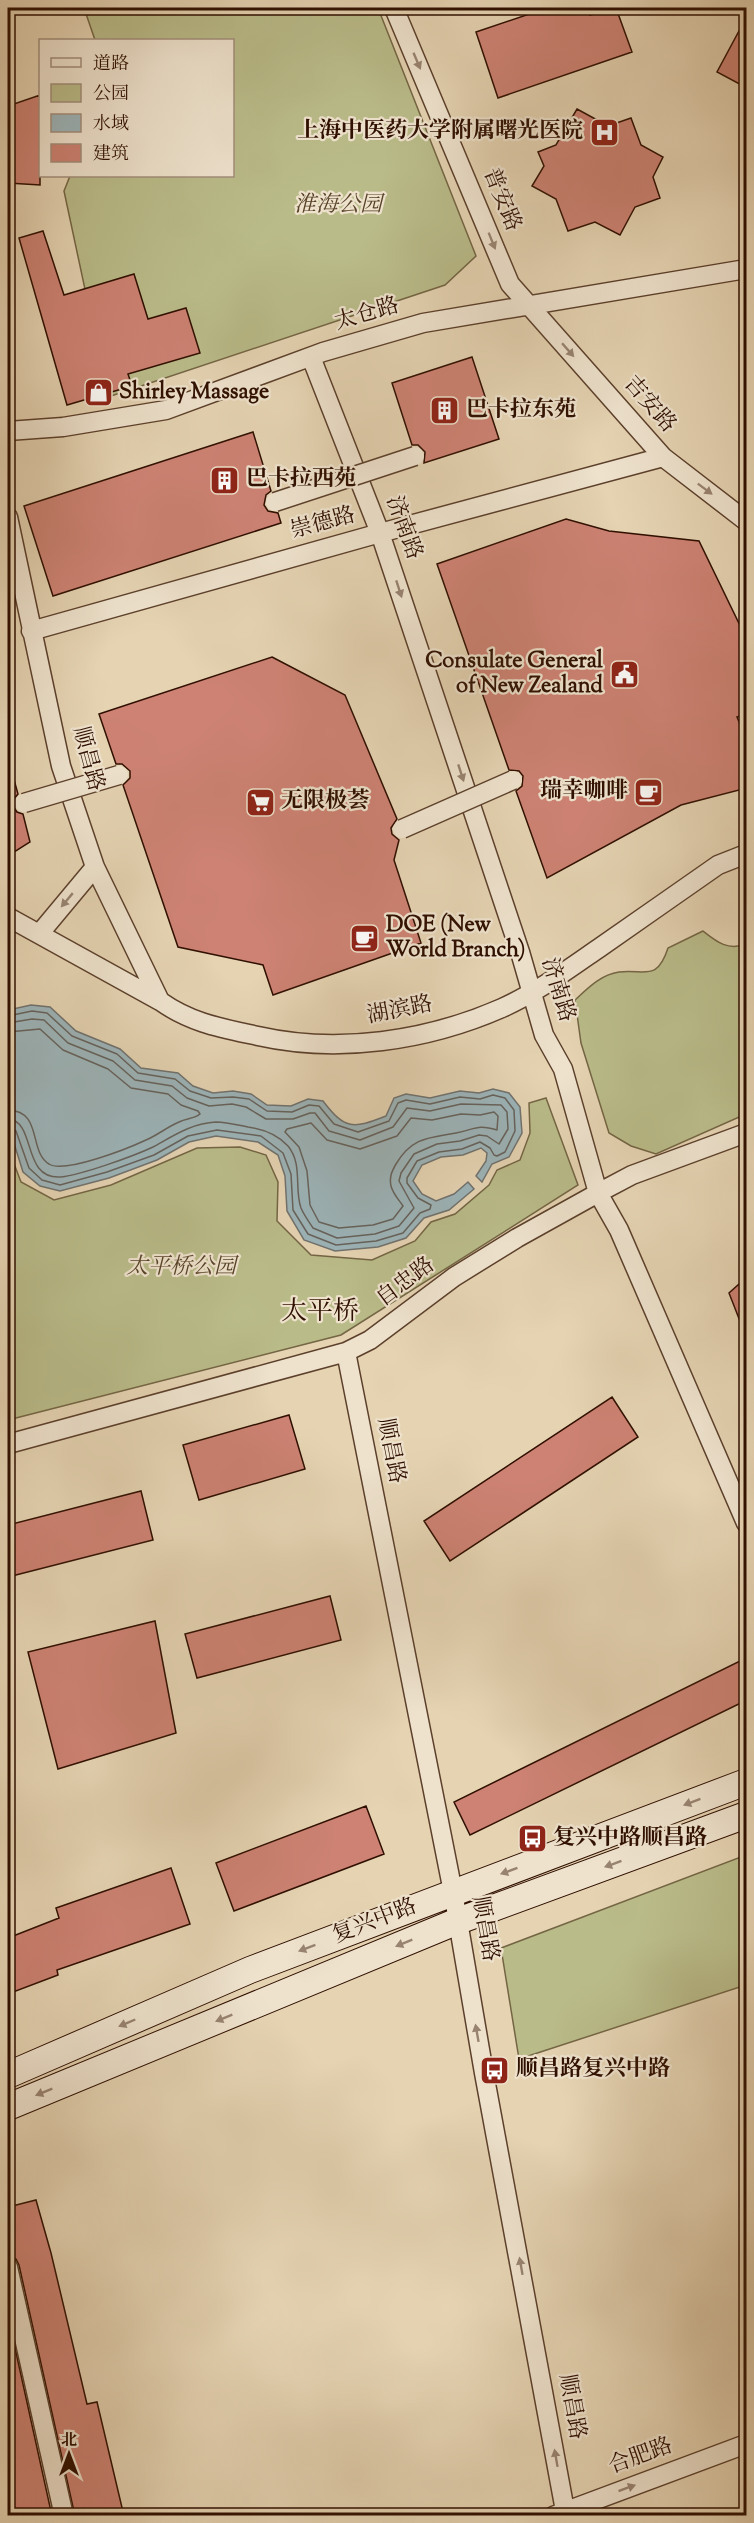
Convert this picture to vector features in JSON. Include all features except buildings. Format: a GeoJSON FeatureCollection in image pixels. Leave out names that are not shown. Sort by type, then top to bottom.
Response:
{"type":"FeatureCollection","features":[{"type":"Feature","properties":{"kind":"main road","name":"复兴中路"},"geometry":{"type":"LineString","coordinates":[[8,2075],[250,1970],[747,1782]]}},
{"type":"Feature","properties":{"kind":"main road","name":"复兴中路"},"geometry":{"type":"LineString","coordinates":[[8,2108],[458,1921],[747,1815]]}},
{"type":"Feature","properties":{"kind":"street","name":"普安路"},"geometry":{"type":"LineString","coordinates":[[394,8],[510,284],[529,306]]}},
{"type":"Feature","properties":{"kind":"street","name":"太仓路"},"geometry":{"type":"LineString","coordinates":[[8,430],[63,427],[166,410],[310,357],[423,323],[747,269]]}},
{"type":"Feature","properties":{"kind":"street","name":"吉安路"},"geometry":{"type":"LineString","coordinates":[[529,306],[663,457],[747,521]]}},
{"type":"Feature","properties":{"kind":"street","name":"济南路"},"geometry":{"type":"LineString","coordinates":[[310,357],[380,533],[520,952],[544,1035],[563,1069],[598,1193],[619,1230],[747,1523]]}},
{"type":"Feature","properties":{"kind":"street"},"geometry":{"type":"LineString","coordinates":[[275,502],[416,456]]}},
{"type":"Feature","properties":{"kind":"street","name":"崇德路"},"geometry":{"type":"LineString","coordinates":[[32,631],[380,533],[663,457]]}},
{"type":"Feature","properties":{"kind":"street","name":"顺昌路"},"geometry":{"type":"LineString","coordinates":[[8,517],[61,766],[94,867],[160,1001]]}},
{"type":"Feature","properties":{"kind":"street"},"geometry":{"type":"LineString","coordinates":[[24,803],[119,775]]}},
{"type":"Feature","properties":{"kind":"street"},"geometry":{"type":"LineString","coordinates":[[402,830],[513,780]]}},
{"type":"Feature","properties":{"kind":"street","name":"湖滨路"},"geometry":{"type":"LineString","coordinates":[[8,917],[160,1001],[180,1015],[209,1025],[281,1041],[348,1044],[404,1039],[501,1008],[531,993],[718,865],[747,854]]}},
{"type":"Feature","properties":{"kind":"street"},"geometry":{"type":"LineString","coordinates":[[40,933],[94,867]]}},
{"type":"Feature","properties":{"kind":"street","name":"自忠路"},"geometry":{"type":"LineString","coordinates":[[8,1444],[346,1352],[370,1340],[454,1277],[517,1238],[598,1193],[632,1175],[747,1133]]}},
{"type":"Feature","properties":{"kind":"street","name":"顺昌路"},"geometry":{"type":"LineString","coordinates":[[346,1352],[453,1892],[562,2514]]}},
{"type":"Feature","properties":{"kind":"street"},"geometry":{"type":"LineString","coordinates":[[8,2267],[64,2516]]}},
{"type":"Feature","properties":{"kind":"street","name":"合肥路"},"geometry":{"type":"LineString","coordinates":[[562,2514],[747,2444]]}},
{"type":"Feature","properties":{"kind":"green space","name":"淮海公园"},"geometry":{"type":"Polygon","coordinates":[[[84,8],[378,8],[476,256],[445,285],[108,397],[64,191],[70,177],[234,177],[234,39],[95,39],[84,8]]]}},
{"type":"Feature","properties":{"kind":"green space"},"geometry":{"type":"Polygon","coordinates":[[[703,931],[728,946],[746,944],[746,1114],[656,1154],[631,1146],[609,1133],[581,1043],[575,1000],[606,976],[619,972],[655,970],[664,959],[668,948],[703,931]]]}},
{"type":"Feature","properties":{"kind":"green space","name":"太平桥公园"},"geometry":{"type":"Polygon","coordinates":[[[546,1098],[578,1185],[341,1335],[8,1420],[8,1148],[21,1182],[54,1200],[111,1185],[197,1148],[240,1147],[266,1155],[278,1182],[277,1221],[311,1255],[372,1260],[415,1241],[431,1222],[455,1214],[489,1185],[497,1170],[520,1160],[530,1133],[529,1103],[546,1098]]]}},
{"type":"Feature","properties":{"kind":"green space"},"geometry":{"type":"Polygon","coordinates":[[[746,1855],[746,1985],[519,2059],[501,1948],[746,1855]]]}},
{"type":"Feature","properties":{"kind":"water"},"geometry":{"type":"Polygon","coordinates":[[[31,1005],[50,1007],[76,1031],[120,1049],[141,1068],[178,1073],[193,1086],[213,1093],[233,1091],[251,1094],[267,1105],[291,1106],[308,1099],[323,1101],[344,1122],[357,1125],[386,1116],[394,1098],[406,1094],[430,1098],[460,1091],[479,1093],[493,1089],[509,1093],[520,1107],[522,1133],[509,1157],[492,1164],[482,1182],[476,1176],[486,1161],[487,1153],[481,1148],[463,1155],[441,1157],[422,1165],[413,1181],[422,1194],[436,1201],[454,1194],[468,1182],[474,1189],[449,1210],[424,1218],[406,1238],[378,1247],[335,1251],[304,1240],[287,1211],[285,1176],[278,1155],[258,1142],[216,1136],[189,1142],[157,1160],[109,1178],[60,1191],[40,1186],[23,1172],[8,1124],[8,1010],[31,1005]]]}},
{"type":"Feature","properties":{"kind":"place","name":"上海中医药大学附属曙光医院"},"geometry":{"type":"Point","coordinates":[604,132]}},
{"type":"Feature","properties":{"kind":"place","name":"Shirley Massage"},"geometry":{"type":"Point","coordinates":[98,393]}},
{"type":"Feature","properties":{"kind":"place","name":"巴卡拉东苑"},"geometry":{"type":"Point","coordinates":[445,411]}},
{"type":"Feature","properties":{"kind":"place","name":"巴卡拉西苑"},"geometry":{"type":"Point","coordinates":[225,480]}},
{"type":"Feature","properties":{"kind":"place","name":"Consulate General of New Zealand"},"geometry":{"type":"Point","coordinates":[624,675]}},
{"type":"Feature","properties":{"kind":"place","name":"瑞幸咖啡"},"geometry":{"type":"Point","coordinates":[649,792]}},
{"type":"Feature","properties":{"kind":"place","name":"无限极荟"},"geometry":{"type":"Point","coordinates":[260,802]}},
{"type":"Feature","properties":{"kind":"place","name":"DOE (New World Branch)"},"geometry":{"type":"Point","coordinates":[365,939]}},
{"type":"Feature","properties":{"kind":"place","name":"复兴中路顺昌路"},"geometry":{"type":"Point","coordinates":[532,1839]}},
{"type":"Feature","properties":{"kind":"place","name":"顺昌路复兴中路"},"geometry":{"type":"Point","coordinates":[495,2070]}},
{"type":"Feature","properties":{"kind":"district","name":"太平桥"},"geometry":{"type":"Point","coordinates":[320,1312]}}]}
